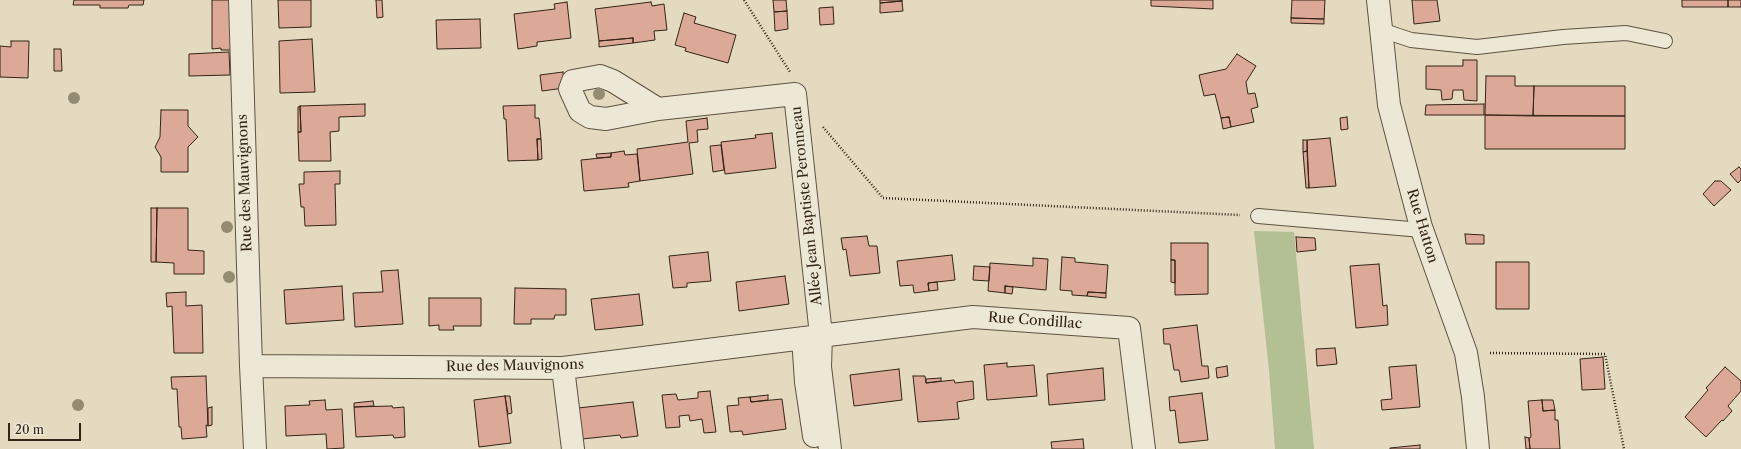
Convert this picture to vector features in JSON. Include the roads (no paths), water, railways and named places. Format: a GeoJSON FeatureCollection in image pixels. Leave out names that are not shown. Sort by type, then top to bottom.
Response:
{"type":"FeatureCollection","features":[{"type":"Feature","properties":{"kind":"street","name":"Rue des Mauvignons"},"geometry":{"type":"LineString","coordinates":[[240,0],[250,366],[255,449]]}},
{"type":"Feature","properties":{"kind":"street","name":"Rue Hatton"},"geometry":{"type":"LineString","coordinates":[[1378,0],[1389,105],[1422,230],[1466,353],[1473,397],[1478,449]]}},
{"type":"Feature","properties":{"kind":"street","name":"Allée Jean Baptiste Peronneau"},"geometry":{"type":"LineString","coordinates":[[658,109],[795,94],[812,336]]}},
{"type":"Feature","properties":{"kind":"street","name":"Rue Condillac"},"geometry":{"type":"LineString","coordinates":[[812,336],[973,317],[1129,328],[1144,449]]}},
{"type":"Feature","properties":{"kind":"street","name":"Rue des Mauvignons"},"geometry":{"type":"LineString","coordinates":[[250,366],[563,368],[812,336]]}},
{"type":"Feature","properties":{"kind":"street"},"geometry":{"type":"LineString","coordinates":[[812,336],[806,382],[816,449]]}},
{"type":"Feature","properties":{"kind":"street"},"geometry":{"type":"LineString","coordinates":[[812,336],[820,367],[830,449]]}},
{"type":"Feature","properties":{"kind":"street"},"geometry":{"type":"LineString","coordinates":[[563,368],[574,449]]}},
{"type":"Feature","properties":{"kind":"lane"},"geometry":{"type":"LineString","coordinates":[[1381,30],[1411,40],[1477,47],[1563,37],[1626,33],[1665,41]]}},
{"type":"Feature","properties":{"kind":"lane"},"geometry":{"type":"LineString","coordinates":[[1258,216],[1422,230]]}}]}
